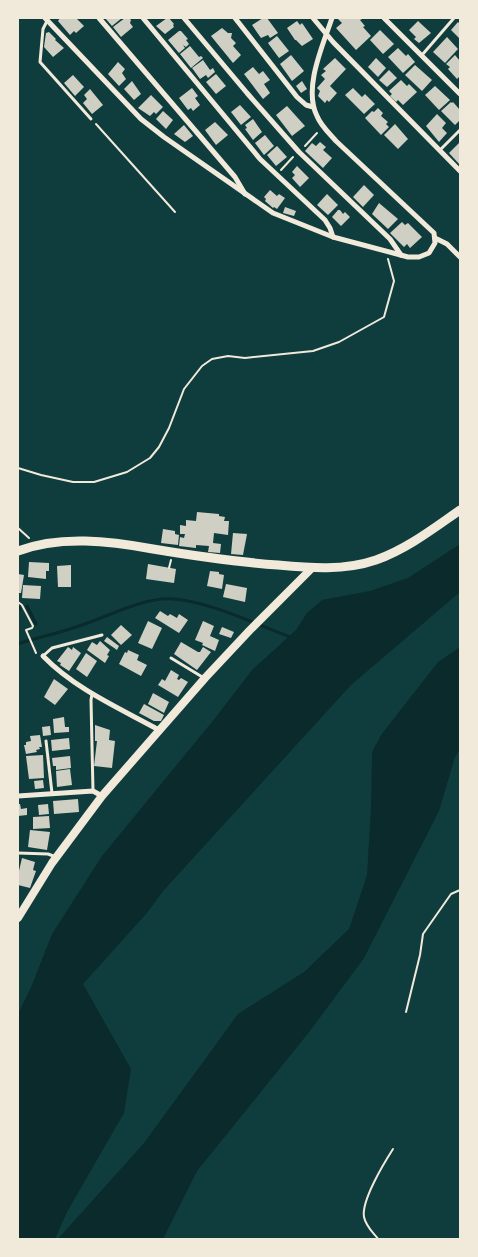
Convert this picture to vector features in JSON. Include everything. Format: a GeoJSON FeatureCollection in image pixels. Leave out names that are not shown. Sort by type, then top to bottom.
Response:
{"type":"FeatureCollection","features":[{"type":"Feature","properties":{"kind":"main road"},"geometry":{"type":"LineString","coordinates":[[18,551],[59,542],[106,543],[131,545],[230,561],[312,568],[345,566],[375,560],[407,545],[460,510]]}},
{"type":"Feature","properties":{"kind":"street"},"geometry":{"type":"LineString","coordinates":[[99,18],[235,177],[245,195]]}},
{"type":"Feature","properties":{"kind":"street"},"geometry":{"type":"LineString","coordinates":[[143,18],[260,159],[324,220],[333,236]]}},
{"type":"Feature","properties":{"kind":"street"},"geometry":{"type":"LineString","coordinates":[[184,18],[299,152],[390,239],[401,255]]}},
{"type":"Feature","properties":{"kind":"street"},"geometry":{"type":"LineString","coordinates":[[234,18],[297,97],[306,105],[313,107]]}},
{"type":"Feature","properties":{"kind":"street"},"geometry":{"type":"LineString","coordinates":[[313,18],[326,34],[460,171]]}},
{"type":"Feature","properties":{"kind":"street"},"geometry":{"type":"LineString","coordinates":[[332,18],[314,76],[312,90],[313,107],[316,114],[324,127],[427,226],[436,238],[446,244],[460,257]]}},
{"type":"Feature","properties":{"kind":"street"},"geometry":{"type":"LineString","coordinates":[[384,18],[460,94]]}},
{"type":"Feature","properties":{"kind":"street"},"geometry":{"type":"LineString","coordinates":[[46,19],[141,118],[245,195],[278,215],[333,236],[388,252],[419,258],[429,253],[434,247],[436,238]]}},
{"type":"Feature","properties":{"kind":"street"},"geometry":{"type":"LineString","coordinates":[[18,918],[56,858],[102,796],[205,678],[312,568]]}},
{"type":"Feature","properties":{"kind":"street"},"geometry":{"type":"LineString","coordinates":[[43,656],[56,669],[92,694],[159,730]]}},
{"type":"Feature","properties":{"kind":"street"},"geometry":{"type":"LineString","coordinates":[[18,796],[93,791],[102,796]]}},
{"type":"Feature","properties":{"kind":"lane"},"geometry":{"type":"LineString","coordinates":[[422,55],[454,18]]}},
{"type":"Feature","properties":{"kind":"lane"},"geometry":{"type":"LineString","coordinates":[[46,19],[43,29],[40,62],[91,119]]}},
{"type":"Feature","properties":{"kind":"lane"},"geometry":{"type":"LineString","coordinates":[[440,150],[460,130]]}},
{"type":"Feature","properties":{"kind":"lane"},"geometry":{"type":"LineString","coordinates":[[43,656],[52,648],[102,635]]}},
{"type":"Feature","properties":{"kind":"lane"},"geometry":{"type":"LineString","coordinates":[[171,658],[205,678]]}},
{"type":"Feature","properties":{"kind":"lane"},"geometry":{"type":"LineString","coordinates":[[92,694],[93,791]]}},
{"type":"Feature","properties":{"kind":"lane"},"geometry":{"type":"LineString","coordinates":[[46,741],[52,793]]}},
{"type":"Feature","properties":{"kind":"lane"},"geometry":{"type":"LineString","coordinates":[[18,854],[48,854],[56,858]]}},
{"type":"Feature","properties":{"kind":"path"},"geometry":{"type":"LineString","coordinates":[[91,119],[175,212]]}},
{"type":"Feature","properties":{"kind":"path"},"geometry":{"type":"LineString","coordinates":[[304,148],[317,133]]}},
{"type":"Feature","properties":{"kind":"path"},"geometry":{"type":"LineString","coordinates":[[280,171],[294,157]]}},
{"type":"Feature","properties":{"kind":"path"},"geometry":{"type":"LineString","coordinates":[[18,468],[73,482],[94,482],[120,474],[150,458],[159,447],[169,428],[184,389],[202,366],[212,359],[228,356],[246,358],[313,351],[339,342],[384,317],[394,281],[387,262],[388,252]]}},
{"type":"Feature","properties":{"kind":"path"},"geometry":{"type":"LineString","coordinates":[[169,568],[171,558]]}},
{"type":"Feature","properties":{"kind":"path"},"geometry":{"type":"LineString","coordinates":[[18,602],[33,626],[26,630],[34,651]]}},
{"type":"Feature","properties":{"kind":"path"},"geometry":{"type":"LineString","coordinates":[[406,1012],[420,955],[423,934],[452,894],[460,890]]}},
{"type":"Feature","properties":{"kind":"path"},"geometry":{"type":"LineString","coordinates":[[379,1240],[368,1228],[364,1211],[373,1183],[393,1149]]}},
{"type":"Feature","properties":{"kind":"water"},"geometry":{"type":"Polygon","coordinates":[[[460,544],[460,592],[351,685],[164,890],[146,914],[83,984],[131,1069],[124,1113],[67,1212],[55,1239],[18,1239],[18,1014],[32,985],[52,934],[102,856],[252,670],[296,630],[307,613],[322,600],[370,591],[408,578],[460,544]]]}},
{"type":"Feature","properties":{"kind":"water"},"geometry":{"type":"Polygon","coordinates":[[[460,647],[460,749],[455,757],[439,811],[364,958],[310,1031],[197,1171],[163,1239],[58,1239],[144,1143],[238,1014],[304,972],[349,929],[367,875],[372,752],[381,735],[438,662],[460,647]]]}},
{"type":"Feature","properties":{"kind":"building"},"geometry":{"type":"Polygon","coordinates":[[[60,18],[76,18],[84,26],[76,33],[74,31],[70,35],[58,21],[60,18]]]}},
{"type":"Feature","properties":{"kind":"building"},"geometry":{"type":"Polygon","coordinates":[[[105,18],[122,18],[112,26],[105,18]]]}},
{"type":"Feature","properties":{"kind":"building"},"geometry":{"type":"Polygon","coordinates":[[[125,18],[131,20],[130,23],[133,27],[121,37],[113,27],[125,18]]]}},
{"type":"Feature","properties":{"kind":"building"},"geometry":{"type":"Polygon","coordinates":[[[167,18],[174,24],[174,27],[165,34],[156,26],[167,18]]]}},
{"type":"Feature","properties":{"kind":"building"},"geometry":{"type":"Polygon","coordinates":[[[263,18],[267,18],[278,33],[270,38],[268,35],[261,38],[252,25],[263,18]]]}},
{"type":"Feature","properties":{"kind":"building"},"geometry":{"type":"Polygon","coordinates":[[[361,18],[360,20],[365,26],[363,27],[371,36],[356,50],[336,28],[342,23],[338,19],[361,18]]]}},
{"type":"Feature","properties":{"kind":"building"},"geometry":{"type":"Polygon","coordinates":[[[297,21],[300,25],[302,23],[313,39],[302,46],[295,40],[287,28],[297,21]]]}},
{"type":"Feature","properties":{"kind":"building"},"geometry":{"type":"Polygon","coordinates":[[[418,21],[431,33],[419,43],[414,39],[416,37],[409,30],[418,21]]]}},
{"type":"Feature","properties":{"kind":"building"},"geometry":{"type":"Polygon","coordinates":[[[458,22],[460,24],[460,39],[451,30],[458,22]]]}},
{"type":"Feature","properties":{"kind":"building"},"geometry":{"type":"Polygon","coordinates":[[[222,28],[228,33],[232,33],[231,38],[236,43],[233,46],[241,55],[233,63],[211,36],[222,28]]]}},
{"type":"Feature","properties":{"kind":"building"},"geometry":{"type":"Polygon","coordinates":[[[380,30],[394,44],[383,54],[370,40],[380,30]]]}},
{"type":"Feature","properties":{"kind":"building"},"geometry":{"type":"Polygon","coordinates":[[[179,31],[188,39],[186,40],[189,44],[186,47],[183,45],[185,48],[179,53],[168,40],[179,31]]]}},
{"type":"Feature","properties":{"kind":"building"},"geometry":{"type":"Polygon","coordinates":[[[49,32],[64,48],[53,57],[44,47],[46,33],[49,32]]]}},
{"type":"Feature","properties":{"kind":"building"},"geometry":{"type":"Polygon","coordinates":[[[277,36],[289,51],[279,58],[268,43],[277,36]]]}},
{"type":"Feature","properties":{"kind":"building"},"geometry":{"type":"Polygon","coordinates":[[[447,37],[458,49],[445,63],[433,52],[447,37]]]}},
{"type":"Feature","properties":{"kind":"building"},"geometry":{"type":"Polygon","coordinates":[[[190,46],[199,57],[203,58],[191,68],[180,54],[190,46]]]}},
{"type":"Feature","properties":{"kind":"building"},"geometry":{"type":"Polygon","coordinates":[[[398,48],[406,56],[408,54],[415,62],[403,73],[388,57],[398,48]]]}},
{"type":"Feature","properties":{"kind":"building"},"geometry":{"type":"Polygon","coordinates":[[[291,55],[304,71],[292,81],[280,64],[291,55]]]}},
{"type":"Feature","properties":{"kind":"building"},"geometry":{"type":"Polygon","coordinates":[[[455,55],[460,61],[460,76],[457,79],[446,64],[455,55]]]}},
{"type":"Feature","properties":{"kind":"building"},"geometry":{"type":"Polygon","coordinates":[[[335,58],[346,69],[330,86],[337,93],[329,102],[327,100],[325,103],[318,96],[320,91],[317,88],[325,79],[321,75],[326,71],[323,69],[335,58]]]}},
{"type":"Feature","properties":{"kind":"building"},"geometry":{"type":"Polygon","coordinates":[[[376,58],[386,68],[378,77],[368,67],[376,58]]]}},
{"type":"Feature","properties":{"kind":"building"},"geometry":{"type":"Polygon","coordinates":[[[203,60],[210,70],[213,68],[215,72],[208,78],[206,75],[200,79],[192,68],[203,60]]]}},
{"type":"Feature","properties":{"kind":"building"},"geometry":{"type":"Polygon","coordinates":[[[118,62],[125,69],[122,73],[126,79],[119,86],[108,74],[118,62]]]}},
{"type":"Feature","properties":{"kind":"building"},"geometry":{"type":"Polygon","coordinates":[[[415,65],[432,80],[422,91],[405,75],[415,65]]]}},
{"type":"Feature","properties":{"kind":"building"},"geometry":{"type":"Polygon","coordinates":[[[253,67],[259,74],[263,71],[270,80],[264,84],[270,93],[263,99],[244,74],[253,67]]]}},
{"type":"Feature","properties":{"kind":"building"},"geometry":{"type":"Polygon","coordinates":[[[389,70],[397,78],[387,87],[379,80],[389,70]]]}},
{"type":"Feature","properties":{"kind":"building"},"geometry":{"type":"Polygon","coordinates":[[[216,74],[226,86],[216,94],[206,82],[216,74]]]}},
{"type":"Feature","properties":{"kind":"building"},"geometry":{"type":"Polygon","coordinates":[[[73,75],[84,87],[75,96],[64,83],[73,75]]]}},
{"type":"Feature","properties":{"kind":"building"},"geometry":{"type":"Polygon","coordinates":[[[401,80],[407,86],[409,84],[417,92],[403,105],[398,100],[396,102],[390,96],[392,94],[389,91],[401,80]]]}},
{"type":"Feature","properties":{"kind":"building"},"geometry":{"type":"Polygon","coordinates":[[[132,81],[141,94],[134,100],[124,89],[132,81]]]}},
{"type":"Feature","properties":{"kind":"building"},"geometry":{"type":"Polygon","coordinates":[[[302,81],[307,89],[301,93],[296,86],[302,81]]]}},
{"type":"Feature","properties":{"kind":"building"},"geometry":{"type":"Polygon","coordinates":[[[435,86],[450,100],[439,110],[425,95],[435,86]]]}},
{"type":"Feature","properties":{"kind":"building"},"geometry":{"type":"Polygon","coordinates":[[[192,88],[198,96],[195,98],[200,105],[193,111],[191,108],[188,110],[179,98],[192,88]]]}},
{"type":"Feature","properties":{"kind":"building"},"geometry":{"type":"Polygon","coordinates":[[[353,88],[362,97],[365,94],[375,104],[364,114],[345,95],[353,88]]]}},
{"type":"Feature","properties":{"kind":"building"},"geometry":{"type":"Polygon","coordinates":[[[90,89],[103,105],[92,114],[83,103],[87,99],[84,95],[90,89]]]}},
{"type":"Feature","properties":{"kind":"building"},"geometry":{"type":"Polygon","coordinates":[[[151,95],[163,107],[156,114],[154,112],[150,116],[138,108],[151,95]]]}},
{"type":"Feature","properties":{"kind":"building"},"geometry":{"type":"Polygon","coordinates":[[[451,102],[460,110],[460,120],[455,125],[441,111],[451,102]]]}},
{"type":"Feature","properties":{"kind":"building"},"geometry":{"type":"Polygon","coordinates":[[[240,105],[251,117],[241,125],[231,112],[240,105]]]}},
{"type":"Feature","properties":{"kind":"building"},"geometry":{"type":"Polygon","coordinates":[[[287,106],[305,126],[292,136],[276,115],[287,106]]]}},
{"type":"Feature","properties":{"kind":"building"},"geometry":{"type":"Polygon","coordinates":[[[378,108],[383,113],[381,116],[388,122],[386,124],[389,127],[381,135],[365,118],[378,108]]]}},
{"type":"Feature","properties":{"kind":"building"},"geometry":{"type":"Polygon","coordinates":[[[163,111],[173,120],[166,129],[156,119],[163,111]]]}},
{"type":"Feature","properties":{"kind":"building"},"geometry":{"type":"Polygon","coordinates":[[[437,114],[446,123],[442,128],[447,133],[439,142],[426,126],[437,114]]]}},
{"type":"Feature","properties":{"kind":"building"},"geometry":{"type":"Polygon","coordinates":[[[253,119],[262,132],[253,140],[245,129],[247,128],[245,125],[253,119]]]}},
{"type":"Feature","properties":{"kind":"building"},"geometry":{"type":"Polygon","coordinates":[[[215,122],[228,135],[216,145],[205,130],[215,122]]]}},
{"type":"Feature","properties":{"kind":"building"},"geometry":{"type":"Polygon","coordinates":[[[395,124],[408,139],[398,149],[384,135],[395,124]]]}},
{"type":"Feature","properties":{"kind":"building"},"geometry":{"type":"Polygon","coordinates":[[[184,125],[193,136],[185,142],[174,134],[184,125]]]}},
{"type":"Feature","properties":{"kind":"building"},"geometry":{"type":"Polygon","coordinates":[[[265,135],[274,146],[264,155],[255,143],[265,135]]]}},
{"type":"Feature","properties":{"kind":"building"},"geometry":{"type":"Polygon","coordinates":[[[320,142],[326,147],[323,150],[332,158],[323,168],[305,151],[312,143],[316,146],[320,142]]]}},
{"type":"Feature","properties":{"kind":"building"},"geometry":{"type":"Polygon","coordinates":[[[460,142],[460,165],[449,153],[460,142]]]}},
{"type":"Feature","properties":{"kind":"building"},"geometry":{"type":"Polygon","coordinates":[[[277,146],[287,157],[276,166],[267,155],[277,146]]]}},
{"type":"Feature","properties":{"kind":"building"},"geometry":{"type":"Polygon","coordinates":[[[297,166],[309,178],[300,187],[292,178],[295,175],[292,172],[297,166]]]}},
{"type":"Feature","properties":{"kind":"building"},"geometry":{"type":"Polygon","coordinates":[[[364,185],[374,195],[363,207],[353,197],[364,185]]]}},
{"type":"Feature","properties":{"kind":"building"},"geometry":{"type":"Polygon","coordinates":[[[270,190],[277,196],[279,194],[285,198],[277,209],[265,201],[264,197],[270,190]]]}},
{"type":"Feature","properties":{"kind":"building"},"geometry":{"type":"Polygon","coordinates":[[[327,194],[338,205],[328,215],[317,205],[327,194]]]}},
{"type":"Feature","properties":{"kind":"building"},"geometry":{"type":"Polygon","coordinates":[[[379,203],[398,219],[388,229],[372,214],[379,203]]]}},
{"type":"Feature","properties":{"kind":"building"},"geometry":{"type":"Polygon","coordinates":[[[285,207],[296,211],[294,216],[283,213],[285,207]]]}},
{"type":"Feature","properties":{"kind":"building"},"geometry":{"type":"Polygon","coordinates":[[[338,210],[343,214],[345,212],[350,217],[341,226],[332,217],[338,210]]]}},
{"type":"Feature","properties":{"kind":"building"},"geometry":{"type":"Polygon","coordinates":[[[402,222],[405,225],[408,223],[422,237],[410,248],[407,244],[404,247],[390,233],[402,222]]]}},
{"type":"Feature","properties":{"kind":"building"},"geometry":{"type":"Polygon","coordinates":[[[197,512],[219,514],[219,516],[225,517],[224,521],[229,521],[228,535],[214,533],[213,543],[221,544],[220,553],[208,552],[209,546],[196,545],[196,548],[179,546],[180,537],[184,538],[185,534],[180,534],[180,525],[186,526],[186,520],[196,521],[197,512]]]}},
{"type":"Feature","properties":{"kind":"building"},"geometry":{"type":"Polygon","coordinates":[[[163,529],[175,531],[175,534],[179,535],[178,545],[161,543],[163,529]]]}},
{"type":"Feature","properties":{"kind":"building"},"geometry":{"type":"Polygon","coordinates":[[[233,533],[247,534],[243,555],[231,554],[233,533]]]}},
{"type":"Feature","properties":{"kind":"building"},"geometry":{"type":"Polygon","coordinates":[[[29,562],[49,563],[46,579],[28,577],[29,562]]]}},
{"type":"Feature","properties":{"kind":"building"},"geometry":{"type":"Polygon","coordinates":[[[148,564],[176,569],[174,583],[146,579],[148,564]]]}},
{"type":"Feature","properties":{"kind":"building"},"geometry":{"type":"Polygon","coordinates":[[[71,565],[71,587],[58,587],[57,566],[71,565]]]}},
{"type":"Feature","properties":{"kind":"building"},"geometry":{"type":"Polygon","coordinates":[[[210,571],[219,572],[219,574],[224,575],[222,589],[207,586],[210,571]]]}},
{"type":"Feature","properties":{"kind":"building"},"geometry":{"type":"Polygon","coordinates":[[[18,574],[24,575],[21,593],[18,593],[18,574]]]}},
{"type":"Feature","properties":{"kind":"building"},"geometry":{"type":"Polygon","coordinates":[[[226,584],[247,588],[245,602],[223,597],[226,584]]]}},
{"type":"Feature","properties":{"kind":"building"},"geometry":{"type":"Polygon","coordinates":[[[23,585],[41,586],[40,599],[22,598],[23,585]]]}},
{"type":"Feature","properties":{"kind":"building"},"geometry":{"type":"Polygon","coordinates":[[[160,611],[168,616],[170,614],[177,618],[179,614],[188,620],[179,633],[155,618],[160,611]]]}},
{"type":"Feature","properties":{"kind":"building"},"geometry":{"type":"Polygon","coordinates":[[[148,621],[162,628],[152,649],[138,643],[148,621]]]}},
{"type":"Feature","properties":{"kind":"building"},"geometry":{"type":"Polygon","coordinates":[[[203,621],[214,626],[210,636],[219,640],[215,651],[195,640],[203,621]]]}},
{"type":"Feature","properties":{"kind":"building"},"geometry":{"type":"Polygon","coordinates":[[[121,625],[132,635],[121,645],[111,635],[121,625]]]}},
{"type":"Feature","properties":{"kind":"building"},"geometry":{"type":"Polygon","coordinates":[[[222,627],[234,632],[231,638],[219,634],[222,627]]]}},
{"type":"Feature","properties":{"kind":"building"},"geometry":{"type":"Polygon","coordinates":[[[107,637],[119,646],[117,650],[104,641],[107,637]]]}},
{"type":"Feature","properties":{"kind":"building"},"geometry":{"type":"Polygon","coordinates":[[[100,641],[110,650],[105,663],[87,650],[92,642],[97,645],[100,641]]]}},
{"type":"Feature","properties":{"kind":"building"},"geometry":{"type":"Polygon","coordinates":[[[181,642],[198,652],[203,647],[211,652],[197,670],[174,654],[181,642]]]}},
{"type":"Feature","properties":{"kind":"building"},"geometry":{"type":"Polygon","coordinates":[[[68,647],[72,650],[73,647],[81,653],[69,671],[57,661],[68,647]]]}},
{"type":"Feature","properties":{"kind":"building"},"geometry":{"type":"Polygon","coordinates":[[[128,650],[139,655],[137,660],[147,665],[141,676],[119,664],[128,650]]]}},
{"type":"Feature","properties":{"kind":"building"},"geometry":{"type":"Polygon","coordinates":[[[86,653],[97,661],[87,677],[76,669],[86,653]]]}},
{"type":"Feature","properties":{"kind":"building"},"geometry":{"type":"Polygon","coordinates":[[[171,670],[179,675],[177,679],[181,678],[188,682],[178,697],[158,685],[162,679],[165,681],[171,670]]]}},
{"type":"Feature","properties":{"kind":"building"},"geometry":{"type":"Polygon","coordinates":[[[54,679],[68,689],[55,705],[44,697],[54,679]]]}},
{"type":"Feature","properties":{"kind":"building"},"geometry":{"type":"Polygon","coordinates":[[[153,693],[169,702],[164,713],[148,704],[153,693]]]}},
{"type":"Feature","properties":{"kind":"building"},"geometry":{"type":"Polygon","coordinates":[[[144,704],[164,715],[161,721],[154,721],[139,713],[144,704]]]}},
{"type":"Feature","properties":{"kind":"building"},"geometry":{"type":"Polygon","coordinates":[[[64,717],[65,727],[69,727],[69,732],[54,733],[53,719],[64,717]]]}},
{"type":"Feature","properties":{"kind":"building"},"geometry":{"type":"Polygon","coordinates":[[[95,725],[110,730],[109,740],[115,741],[112,768],[94,766],[97,741],[95,741],[95,725]]]}},
{"type":"Feature","properties":{"kind":"building"},"geometry":{"type":"Polygon","coordinates":[[[50,726],[51,735],[43,736],[42,727],[50,726]]]}},
{"type":"Feature","properties":{"kind":"building"},"geometry":{"type":"Polygon","coordinates":[[[40,735],[42,747],[36,750],[37,752],[26,754],[24,745],[26,745],[26,742],[31,741],[30,736],[40,735]]]}},
{"type":"Feature","properties":{"kind":"building"},"geometry":{"type":"Polygon","coordinates":[[[69,738],[70,749],[52,751],[51,740],[69,738]]]}},
{"type":"Feature","properties":{"kind":"building"},"geometry":{"type":"Polygon","coordinates":[[[43,755],[44,778],[29,779],[26,756],[43,755]]]}},
{"type":"Feature","properties":{"kind":"building"},"geometry":{"type":"Polygon","coordinates":[[[70,756],[71,768],[56,770],[56,766],[53,766],[52,758],[70,756]]]}},
{"type":"Feature","properties":{"kind":"building"},"geometry":{"type":"Polygon","coordinates":[[[70,769],[72,785],[57,787],[56,771],[70,769]]]}},
{"type":"Feature","properties":{"kind":"building"},"geometry":{"type":"Polygon","coordinates":[[[43,780],[44,788],[35,789],[34,781],[43,780]]]}},
{"type":"Feature","properties":{"kind":"building"},"geometry":{"type":"Polygon","coordinates":[[[78,799],[79,812],[54,814],[53,801],[78,799]]]}},
{"type":"Feature","properties":{"kind":"building"},"geometry":{"type":"Polygon","coordinates":[[[18,804],[20,804],[21,809],[27,808],[27,815],[18,816],[18,804]]]}},
{"type":"Feature","properties":{"kind":"building"},"geometry":{"type":"Polygon","coordinates":[[[48,804],[49,814],[39,815],[38,805],[48,804]]]}},
{"type":"Feature","properties":{"kind":"building"},"geometry":{"type":"Polygon","coordinates":[[[49,816],[50,828],[33,829],[33,817],[49,816]]]}},
{"type":"Feature","properties":{"kind":"building"},"geometry":{"type":"Polygon","coordinates":[[[30,830],[50,832],[47,850],[28,847],[30,830]]]}},
{"type":"Feature","properties":{"kind":"building"},"geometry":{"type":"Polygon","coordinates":[[[22,858],[35,862],[33,870],[36,871],[30,888],[18,885],[22,858]]]}},
{"type":"Feature","properties":{"kind":"waterway"},"geometry":{"type":"LineString","coordinates":[[18,644],[88,623],[125,608],[162,599],[203,604],[290,637]]}},
{"type":"Feature","properties":{"kind":"waterway"},"geometry":{"type":"LineString","coordinates":[[27,606],[36,624]]}}]}
